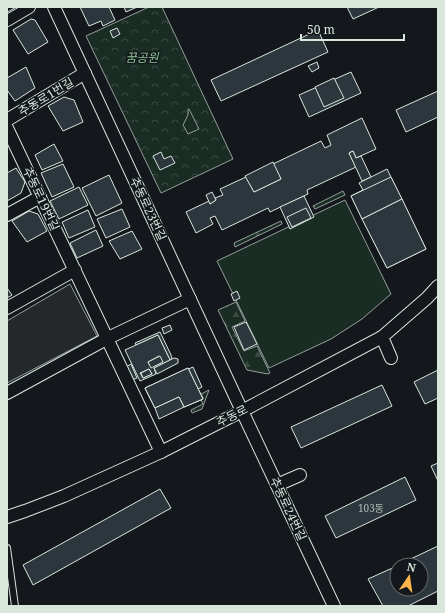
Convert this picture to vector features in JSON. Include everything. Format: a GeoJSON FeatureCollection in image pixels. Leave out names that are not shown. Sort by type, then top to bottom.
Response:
{"type":"FeatureCollection","features":[{"type":"Feature","properties":{"kind":"street"},"geometry":{"type":"LineString","coordinates":[[7,20],[29,7]]}},
{"type":"Feature","properties":{"kind":"street","name":"추동로23번길"},"geometry":{"type":"LineString","coordinates":[[54,7],[242,411]]}},
{"type":"Feature","properties":{"kind":"street","name":"추동로1번길"},"geometry":{"type":"LineString","coordinates":[[7,120],[85,73]]}},
{"type":"Feature","properties":{"kind":"street","name":"추동로19번길"},"geometry":{"type":"LineString","coordinates":[[7,128],[161,452]]}},
{"type":"Feature","properties":{"kind":"street"},"geometry":{"type":"LineString","coordinates":[[7,215],[40,197]]}},
{"type":"Feature","properties":{"kind":"street"},"geometry":{"type":"LineString","coordinates":[[7,308],[75,270]]}},
{"type":"Feature","properties":{"kind":"street","name":"추동로"},"geometry":{"type":"LineString","coordinates":[[7,517],[64,496],[161,452],[382,337],[427,298],[438,286]]}},
{"type":"Feature","properties":{"kind":"street"},"geometry":{"type":"LineString","coordinates":[[7,393],[108,338],[190,299]]}},
{"type":"Feature","properties":{"kind":"street"},"geometry":{"type":"LineString","coordinates":[[382,337],[391,358]]}},
{"type":"Feature","properties":{"kind":"street","name":"추동로24번길"},"geometry":{"type":"LineString","coordinates":[[242,411],[334,606]]}},
{"type":"Feature","properties":{"kind":"street"},"geometry":{"type":"LineString","coordinates":[[277,485],[300,475]]}},
{"type":"Feature","properties":{"kind":"lane"},"geometry":{"type":"LineString","coordinates":[[7,548],[15,606]]}},
{"type":"Feature","properties":{"kind":"green space","name":"꿈공원"},"geometry":{"type":"Polygon","coordinates":[[[149,7],[162,7],[233,159],[161,193],[86,36],[149,7]]]}},
{"type":"Feature","properties":{"kind":"green space"},"geometry":{"type":"Polygon","coordinates":[[[188,109],[199,129],[188,134],[183,125],[188,115],[188,109]]]}},
{"type":"Feature","properties":{"kind":"green space"},"geometry":{"type":"Polygon","coordinates":[[[343,191],[345,195],[315,209],[313,206],[343,191]]]}},
{"type":"Feature","properties":{"kind":"green space"},"geometry":{"type":"Polygon","coordinates":[[[345,200],[391,294],[362,319],[331,339],[269,368],[217,261],[345,200]]]}},
{"type":"Feature","properties":{"kind":"green space"},"geometry":{"type":"Polygon","coordinates":[[[281,221],[282,224],[235,247],[234,243],[281,221]]]}},
{"type":"Feature","properties":{"kind":"green space"},"geometry":{"type":"Polygon","coordinates":[[[236,302],[245,321],[232,327],[244,351],[257,346],[270,373],[268,374],[247,370],[218,310],[236,302]]]}},
{"type":"Feature","properties":{"kind":"green space"},"geometry":{"type":"Polygon","coordinates":[[[209,390],[202,409],[192,413],[191,410],[203,404],[201,394],[209,390]]]}},
{"type":"Feature","properties":{"kind":"shaded area"},"geometry":{"type":"Polygon","coordinates":[[[70,284],[97,336],[7,383],[7,321],[70,284]]]}},
{"type":"Feature","properties":{"kind":"building"},"geometry":{"type":"Polygon","coordinates":[[[80,7],[109,7],[115,20],[103,26],[101,21],[89,26],[80,7]]]}},
{"type":"Feature","properties":{"kind":"building"},"geometry":{"type":"Polygon","coordinates":[[[124,7],[137,7],[126,12],[124,7]]]}},
{"type":"Feature","properties":{"kind":"building"},"geometry":{"type":"Polygon","coordinates":[[[347,7],[379,7],[353,19],[347,7]]]}},
{"type":"Feature","properties":{"kind":"building"},"geometry":{"type":"Polygon","coordinates":[[[31,19],[35,20],[48,42],[28,54],[13,30],[31,19]]]}},
{"type":"Feature","properties":{"kind":"building"},"geometry":{"type":"Polygon","coordinates":[[[117,28],[120,34],[113,38],[110,31],[117,28]]]}},
{"type":"Feature","properties":{"kind":"building"},"geometry":{"type":"Polygon","coordinates":[[[318,30],[328,52],[221,101],[211,80],[318,30]]]}},
{"type":"Feature","properties":{"kind":"building"},"geometry":{"type":"Polygon","coordinates":[[[317,62],[319,68],[312,72],[308,66],[317,62]]]}},
{"type":"Feature","properties":{"kind":"building"},"geometry":{"type":"Polygon","coordinates":[[[26,67],[35,88],[15,101],[7,90],[7,78],[26,67]]]}},
{"type":"Feature","properties":{"kind":"building"},"geometry":{"type":"Polygon","coordinates":[[[351,72],[361,93],[309,117],[299,95],[351,72]]]}},
{"type":"Feature","properties":{"kind":"building"},"geometry":{"type":"Polygon","coordinates":[[[334,78],[344,98],[324,107],[315,87],[334,78]]]}},
{"type":"Feature","properties":{"kind":"building"},"geometry":{"type":"Polygon","coordinates":[[[438,91],[438,117],[406,132],[396,110],[438,91]]]}},
{"type":"Feature","properties":{"kind":"building"},"geometry":{"type":"Polygon","coordinates":[[[64,97],[74,100],[83,122],[63,131],[48,106],[64,97]]]}},
{"type":"Feature","properties":{"kind":"building"},"geometry":{"type":"Polygon","coordinates":[[[362,118],[376,149],[356,158],[353,151],[349,153],[356,167],[307,190],[308,194],[270,212],[268,208],[222,230],[215,216],[210,218],[213,224],[196,233],[186,212],[209,201],[210,204],[216,200],[215,198],[223,195],[220,189],[246,177],[254,192],[281,179],[273,164],[321,141],[325,148],[331,145],[327,135],[362,118]]]}},
{"type":"Feature","properties":{"kind":"building"},"geometry":{"type":"Polygon","coordinates":[[[54,144],[63,161],[42,170],[35,155],[54,144]]]}},
{"type":"Feature","properties":{"kind":"building"},"geometry":{"type":"Polygon","coordinates":[[[353,151],[356,158],[361,156],[371,177],[362,181],[349,153],[353,151]]]}},
{"type":"Feature","properties":{"kind":"building"},"geometry":{"type":"Polygon","coordinates":[[[161,152],[164,159],[171,156],[175,163],[160,170],[153,156],[161,152]]]}},
{"type":"Feature","properties":{"kind":"building"},"geometry":{"type":"Polygon","coordinates":[[[273,162],[281,179],[254,192],[245,176],[273,162]]]}},
{"type":"Feature","properties":{"kind":"building"},"geometry":{"type":"Polygon","coordinates":[[[63,164],[74,187],[52,197],[41,173],[63,164]]]}},
{"type":"Feature","properties":{"kind":"building"},"geometry":{"type":"Polygon","coordinates":[[[16,168],[25,182],[21,193],[7,201],[7,173],[16,168]]]}},
{"type":"Feature","properties":{"kind":"building"},"geometry":{"type":"Polygon","coordinates":[[[387,169],[426,249],[387,268],[351,196],[363,190],[359,183],[387,169]]]}},
{"type":"Feature","properties":{"kind":"building"},"geometry":{"type":"Polygon","coordinates":[[[109,175],[122,203],[96,216],[82,188],[109,175]]]}},
{"type":"Feature","properties":{"kind":"building"},"geometry":{"type":"Polygon","coordinates":[[[391,177],[402,199],[362,219],[351,196],[391,177]]]}},
{"type":"Feature","properties":{"kind":"building"},"geometry":{"type":"Polygon","coordinates":[[[79,187],[88,205],[59,219],[50,201],[79,187]]]}},
{"type":"Feature","properties":{"kind":"building"},"geometry":{"type":"Polygon","coordinates":[[[212,192],[216,200],[210,204],[206,195],[212,192]]]}},
{"type":"Feature","properties":{"kind":"building"},"geometry":{"type":"Polygon","coordinates":[[[304,196],[314,217],[290,229],[280,207],[304,196]]]}},
{"type":"Feature","properties":{"kind":"building"},"geometry":{"type":"Polygon","coordinates":[[[402,199],[426,249],[387,268],[362,219],[402,199]]]}},
{"type":"Feature","properties":{"kind":"building"},"geometry":{"type":"Polygon","coordinates":[[[306,208],[311,218],[292,227],[287,217],[306,208]]]}},
{"type":"Feature","properties":{"kind":"building"},"geometry":{"type":"Polygon","coordinates":[[[122,209],[130,227],[106,238],[97,219],[122,209]]]}},
{"type":"Feature","properties":{"kind":"building"},"geometry":{"type":"Polygon","coordinates":[[[88,210],[95,227],[69,238],[62,222],[88,210]]]}},
{"type":"Feature","properties":{"kind":"building"},"geometry":{"type":"Polygon","coordinates":[[[29,211],[38,214],[47,231],[27,242],[12,221],[29,211]]]}},
{"type":"Feature","properties":{"kind":"building"},"geometry":{"type":"Polygon","coordinates":[[[96,230],[103,246],[77,258],[70,243],[96,230]]]}},
{"type":"Feature","properties":{"kind":"building"},"geometry":{"type":"Polygon","coordinates":[[[132,231],[142,249],[120,259],[109,241],[132,231]]]}},
{"type":"Feature","properties":{"kind":"building"},"geometry":{"type":"Polygon","coordinates":[[[7,288],[12,295],[7,298],[7,288]]]}},
{"type":"Feature","properties":{"kind":"building"},"geometry":{"type":"Polygon","coordinates":[[[237,291],[240,298],[234,301],[231,294],[237,291]]]}},
{"type":"Feature","properties":{"kind":"building"},"geometry":{"type":"Polygon","coordinates":[[[246,322],[257,344],[244,350],[234,327],[246,322]]]}},
{"type":"Feature","properties":{"kind":"building"},"geometry":{"type":"Polygon","coordinates":[[[170,325],[172,330],[164,334],[162,328],[170,325]]]}},
{"type":"Feature","properties":{"kind":"building"},"geometry":{"type":"Polygon","coordinates":[[[160,332],[171,355],[172,359],[170,360],[158,335],[136,345],[135,343],[160,332]]]}},
{"type":"Feature","properties":{"kind":"building"},"geometry":{"type":"Polygon","coordinates":[[[158,335],[170,360],[154,368],[156,374],[140,381],[125,350],[158,335]]]}},
{"type":"Feature","properties":{"kind":"building"},"geometry":{"type":"Polygon","coordinates":[[[159,356],[162,362],[151,367],[148,362],[159,356]]]}},
{"type":"Feature","properties":{"kind":"building"},"geometry":{"type":"Polygon","coordinates":[[[160,356],[163,362],[151,368],[148,362],[160,356]]]}},
{"type":"Feature","properties":{"kind":"building"},"geometry":{"type":"Polygon","coordinates":[[[174,358],[178,359],[178,363],[157,374],[154,368],[174,358]]]}},
{"type":"Feature","properties":{"kind":"building"},"geometry":{"type":"Polygon","coordinates":[[[131,364],[137,378],[132,380],[126,367],[131,364]]]}},
{"type":"Feature","properties":{"kind":"building"},"geometry":{"type":"Polygon","coordinates":[[[193,367],[202,387],[198,389],[203,399],[184,407],[179,397],[155,408],[145,388],[193,367]]]}},
{"type":"Feature","properties":{"kind":"building"},"geometry":{"type":"Polygon","coordinates":[[[188,368],[203,399],[184,407],[179,397],[155,408],[145,388],[188,368]]]}},
{"type":"Feature","properties":{"kind":"building"},"geometry":{"type":"Polygon","coordinates":[[[188,368],[203,399],[184,407],[179,397],[155,408],[145,388],[188,368]]]}},
{"type":"Feature","properties":{"kind":"building"},"geometry":{"type":"Polygon","coordinates":[[[149,369],[152,374],[143,378],[140,373],[149,369]]]}},
{"type":"Feature","properties":{"kind":"building"},"geometry":{"type":"Polygon","coordinates":[[[149,369],[152,374],[143,378],[141,373],[149,369]]]}},
{"type":"Feature","properties":{"kind":"building"},"geometry":{"type":"Polygon","coordinates":[[[438,370],[438,398],[425,404],[414,382],[438,370]]]}},
{"type":"Feature","properties":{"kind":"building"},"geometry":{"type":"Polygon","coordinates":[[[382,385],[392,406],[301,448],[291,427],[382,385]]]}},
{"type":"Feature","properties":{"kind":"building"},"geometry":{"type":"Polygon","coordinates":[[[179,397],[184,407],[159,419],[155,408],[179,397]]]}},
{"type":"Feature","properties":{"kind":"building"},"geometry":{"type":"Polygon","coordinates":[[[438,463],[438,481],[431,466],[438,463]]]}},
{"type":"Feature","properties":{"kind":"building"},"geometry":{"type":"Polygon","coordinates":[[[405,477],[416,500],[336,538],[325,516],[405,477]]]}},
{"type":"Feature","properties":{"kind":"building"},"geometry":{"type":"Polygon","coordinates":[[[160,489],[171,508],[33,585],[23,565],[160,489]]]}},
{"type":"Feature","properties":{"kind":"building"},"geometry":{"type":"Polygon","coordinates":[[[438,546],[438,591],[429,596],[429,557],[415,557],[438,546]]]}},
{"type":"Feature","properties":{"kind":"building"},"geometry":{"type":"Polygon","coordinates":[[[389,570],[389,597],[426,597],[408,606],[383,606],[368,579],[389,570]]]}},
{"type":"Feature","properties":{"kind":"tram line"},"geometry":{"type":"LineString","coordinates":[[7,14],[19,7]]}}]}
